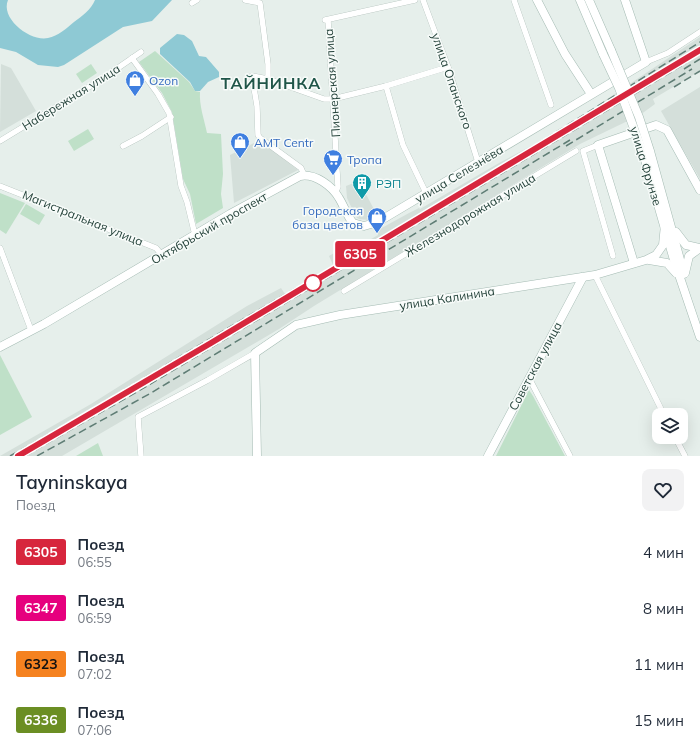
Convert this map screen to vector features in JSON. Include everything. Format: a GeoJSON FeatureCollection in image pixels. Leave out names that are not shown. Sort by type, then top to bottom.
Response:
{"type":"FeatureCollection","features":[{"type":"Feature","properties":{"kind":"main road","name":"улица Фрунзе"},"geometry":{"type":"LineString","coordinates":[[580,0],[646,152]]}},
{"type":"Feature","properties":{"kind":"main road","name":"улица Фрунзе"},"geometry":{"type":"LineString","coordinates":[[589,0],[639,117],[646,152],[700,337]]}},
{"type":"Feature","properties":{"kind":"main road"},"geometry":{"type":"LineString","coordinates":[[625,0],[646,62]]}},
{"type":"Feature","properties":{"kind":"main road"},"geometry":{"type":"LineString","coordinates":[[539,2],[565,54],[591,94]]}},
{"type":"Feature","properties":{"kind":"main road","name":"улица Селезнёва"},"geometry":{"type":"LineString","coordinates":[[335,192],[352,221],[362,226],[378,222],[646,62]]}},
{"type":"Feature","properties":{"kind":"main road"},"geometry":{"type":"LineString","coordinates":[[634,263],[598,145],[656,125],[662,126],[667,130],[700,190]]}},
{"type":"Feature","properties":{"kind":"main road"},"geometry":{"type":"LineString","coordinates":[[304,175],[316,177],[335,192]]}},
{"type":"Feature","properties":{"kind":"main road","name":"Октябрьский проспект"},"geometry":{"type":"LineString","coordinates":[[0,347],[44,324],[195,235],[285,184],[304,175]]}},
{"type":"Feature","properties":{"kind":"main road"},"geometry":{"type":"LineString","coordinates":[[668,225],[683,243],[691,247],[700,248]]}},
{"type":"Feature","properties":{"kind":"main road"},"geometry":{"type":"LineString","coordinates":[[646,260],[656,255],[662,248],[668,225]]}},
{"type":"Feature","properties":{"kind":"main road"},"geometry":{"type":"LineString","coordinates":[[683,278],[687,260],[693,252],[700,248]]}},
{"type":"Feature","properties":{"kind":"main road"},"geometry":{"type":"LineString","coordinates":[[646,260],[659,260],[667,263],[683,278]]}},
{"type":"Feature","properties":{"kind":"main road","name":"улица Калинина"},"geometry":{"type":"LineString","coordinates":[[255,353],[278,335],[302,322],[595,275],[646,260]]}},
{"type":"Feature","properties":{"kind":"main road","name":"Советская улица"},"geometry":{"type":"LineString","coordinates":[[488,456],[583,277]]}},
{"type":"Feature","properties":{"kind":"main road","name":"улица Фрунзе"},"geometry":{"type":"LineString","coordinates":[[683,278],[700,323]]}},
{"type":"Feature","properties":{"kind":"main road"},"geometry":{"type":"LineString","coordinates":[[255,353],[256,456]]}},
{"type":"Feature","properties":{"kind":"street"},"geometry":{"type":"LineString","coordinates":[[245,0],[260,3],[268,64],[268,79]]}},
{"type":"Feature","properties":{"kind":"street","name":"Пионерская улица"},"geometry":{"type":"LineString","coordinates":[[335,192],[338,187],[326,20],[415,0]]}},
{"type":"Feature","properties":{"kind":"street","name":"улица Опанского"},"geometry":{"type":"LineString","coordinates":[[423,0],[448,67],[478,162]]}},
{"type":"Feature","properties":{"kind":"street"},"geometry":{"type":"LineString","coordinates":[[514,0],[551,105]]}},
{"type":"Feature","properties":{"kind":"street"},"geometry":{"type":"LineString","coordinates":[[646,62],[668,53],[700,32]]}},
{"type":"Feature","properties":{"kind":"street","name":"Набережная улица"},"geometry":{"type":"LineString","coordinates":[[0,141],[102,79],[141,52]]}},
{"type":"Feature","properties":{"kind":"street"},"geometry":{"type":"LineString","coordinates":[[132,58],[158,94],[171,117],[181,186],[187,202],[195,235]]}},
{"type":"Feature","properties":{"kind":"street"},"geometry":{"type":"LineString","coordinates":[[304,175],[301,168],[259,136],[257,106],[252,76],[268,79],[324,99],[332,99],[386,86],[448,67]]}},
{"type":"Feature","properties":{"kind":"street"},"geometry":{"type":"LineString","coordinates":[[386,86],[403,145],[426,193]]}},
{"type":"Feature","properties":{"kind":"street"},"geometry":{"type":"LineString","coordinates":[[123,146],[142,136],[171,117]]}},
{"type":"Feature","properties":{"kind":"street"},"geometry":{"type":"LineString","coordinates":[[598,145],[583,151],[613,256]]}},
{"type":"Feature","properties":{"kind":"street","name":"Железнодорожная улица"},"geometry":{"type":"LineString","coordinates":[[344,291],[576,151]]}},
{"type":"Feature","properties":{"kind":"street","name":"Магистральная улица"},"geometry":{"type":"LineString","coordinates":[[0,186],[156,248],[162,255]]}},
{"type":"Feature","properties":{"kind":"street"},"geometry":{"type":"LineString","coordinates":[[0,248],[31,330]]}},
{"type":"Feature","properties":{"kind":"street"},"geometry":{"type":"LineString","coordinates":[[595,275],[661,408]]}},
{"type":"Feature","properties":{"kind":"street"},"geometry":{"type":"LineString","coordinates":[[141,456],[138,417],[255,353]]}},
{"type":"Feature","properties":{"kind":"street"},"geometry":{"type":"LineString","coordinates":[[529,378],[570,456]]}},
{"type":"Feature","properties":{"kind":"street"},"geometry":{"type":"LineString","coordinates":[[679,444],[685,456]]}},
{"type":"Feature","properties":{"kind":"shaded area"},"geometry":{"type":"Polygon","coordinates":[[[700,37],[700,71],[653,99],[655,104],[640,115],[580,144],[314,306],[279,329],[62,456],[0,456],[91,404],[247,306],[281,288],[285,294],[333,265],[329,256],[346,246],[349,252],[378,235],[378,230],[419,208],[420,209],[499,163],[559,131],[700,37]]]}},
{"type":"Feature","properties":{"kind":"shaded area"},"geometry":{"type":"Polygon","coordinates":[[[1,64],[11,68],[36,111],[0,132],[1,64]]]}},
{"type":"Feature","properties":{"kind":"shaded area"},"geometry":{"type":"Polygon","coordinates":[[[700,87],[700,179],[661,111],[700,87]]]}},
{"type":"Feature","properties":{"kind":"shaded area"},"geometry":{"type":"Polygon","coordinates":[[[260,140],[298,170],[234,203],[230,155],[260,140]]]}},
{"type":"Feature","properties":{"kind":"shaded area"},"geometry":{"type":"Polygon","coordinates":[[[359,181],[377,215],[369,220],[359,219],[356,217],[347,198],[346,186],[359,181]]]}},
{"type":"Feature","properties":{"kind":"green space"},"geometry":{"type":"Polygon","coordinates":[[[155,51],[189,82],[195,91],[200,92],[201,107],[207,133],[221,134],[223,174],[221,194],[223,208],[196,224],[190,194],[183,179],[172,112],[162,93],[139,62],[155,51]]]}},
{"type":"Feature","properties":{"kind":"green space"},"geometry":{"type":"Polygon","coordinates":[[[91,64],[97,73],[82,83],[76,74],[91,64]]]}},
{"type":"Feature","properties":{"kind":"green space"},"geometry":{"type":"Polygon","coordinates":[[[88,129],[94,139],[74,151],[68,141],[88,129]]]}},
{"type":"Feature","properties":{"kind":"green space"},"geometry":{"type":"Polygon","coordinates":[[[0,193],[25,203],[6,234],[0,230],[0,193]]]}},
{"type":"Feature","properties":{"kind":"green space"},"geometry":{"type":"Polygon","coordinates":[[[26,204],[45,215],[39,225],[20,214],[26,204]]]}},
{"type":"Feature","properties":{"kind":"green space"},"geometry":{"type":"Polygon","coordinates":[[[0,355],[32,417],[0,435],[0,355]]]}},
{"type":"Feature","properties":{"kind":"green space"},"geometry":{"type":"Polygon","coordinates":[[[529,390],[533,396],[565,456],[496,456],[529,390]]]}},
{"type":"Feature","properties":{"kind":"green space"},"geometry":{"type":"Polygon","coordinates":[[[98,443],[103,456],[76,456],[98,443]]]}},
{"type":"Feature","properties":{"kind":"water"},"geometry":{"type":"Polygon","coordinates":[[[0,0],[8,0],[8,15],[19,28],[33,36],[48,38],[62,32],[86,12],[95,0],[172,0],[152,21],[123,27],[64,65],[58,67],[38,65],[16,52],[0,48],[0,0]]]}},
{"type":"Feature","properties":{"kind":"water"},"geometry":{"type":"Polygon","coordinates":[[[177,34],[184,35],[192,41],[199,56],[206,57],[219,72],[219,77],[208,82],[200,91],[195,91],[190,82],[160,54],[160,48],[177,34]]]}},
{"type":"Feature","properties":{"kind":"railway"},"geometry":{"type":"LineString","coordinates":[[10,456],[365,248],[700,42]]}},
{"type":"Feature","properties":{"kind":"railway"},"geometry":{"type":"LineString","coordinates":[[678,63],[700,50]]}},
{"type":"Feature","properties":{"kind":"railway"},"geometry":{"type":"LineString","coordinates":[[684,69],[700,59]]}},
{"type":"Feature","properties":{"kind":"railway"},"geometry":{"type":"LineString","coordinates":[[25,456],[147,386],[686,63]]}},
{"type":"Feature","properties":{"kind":"railway"},"geometry":{"type":"LineString","coordinates":[[566,146],[692,69]]}},
{"type":"Feature","properties":{"kind":"railway"},"geometry":{"type":"LineString","coordinates":[[674,87],[700,71]]}},
{"type":"Feature","properties":{"kind":"railway"},"geometry":{"type":"LineString","coordinates":[[37,456],[151,393],[570,140]]}},
{"type":"Feature","properties":{"kind":"train","name":"6305"},"geometry":{"type":"LineString","coordinates":[[18,456],[107,405],[700,50]]}},
{"type":"Feature","properties":{"kind":"place","name":"Ozon"},"geometry":{"type":"Point","coordinates":[135,97]}},
{"type":"Feature","properties":{"kind":"place","name":"AMT Centr"},"geometry":{"type":"Point","coordinates":[240,159]}},
{"type":"Feature","properties":{"kind":"place","name":"Тропа"},"geometry":{"type":"Point","coordinates":[333,176]}},
{"type":"Feature","properties":{"kind":"place","name":"РЭП"},"geometry":{"type":"Point","coordinates":[362,200]}},
{"type":"Feature","properties":{"kind":"place","name":"Городская база цветов"},"geometry":{"type":"Point","coordinates":[377,234]}},
{"type":"Feature","properties":{"kind":"district","name":"ТАЙНИНКА"},"geometry":{"type":"Point","coordinates":[271,83]}}]}
